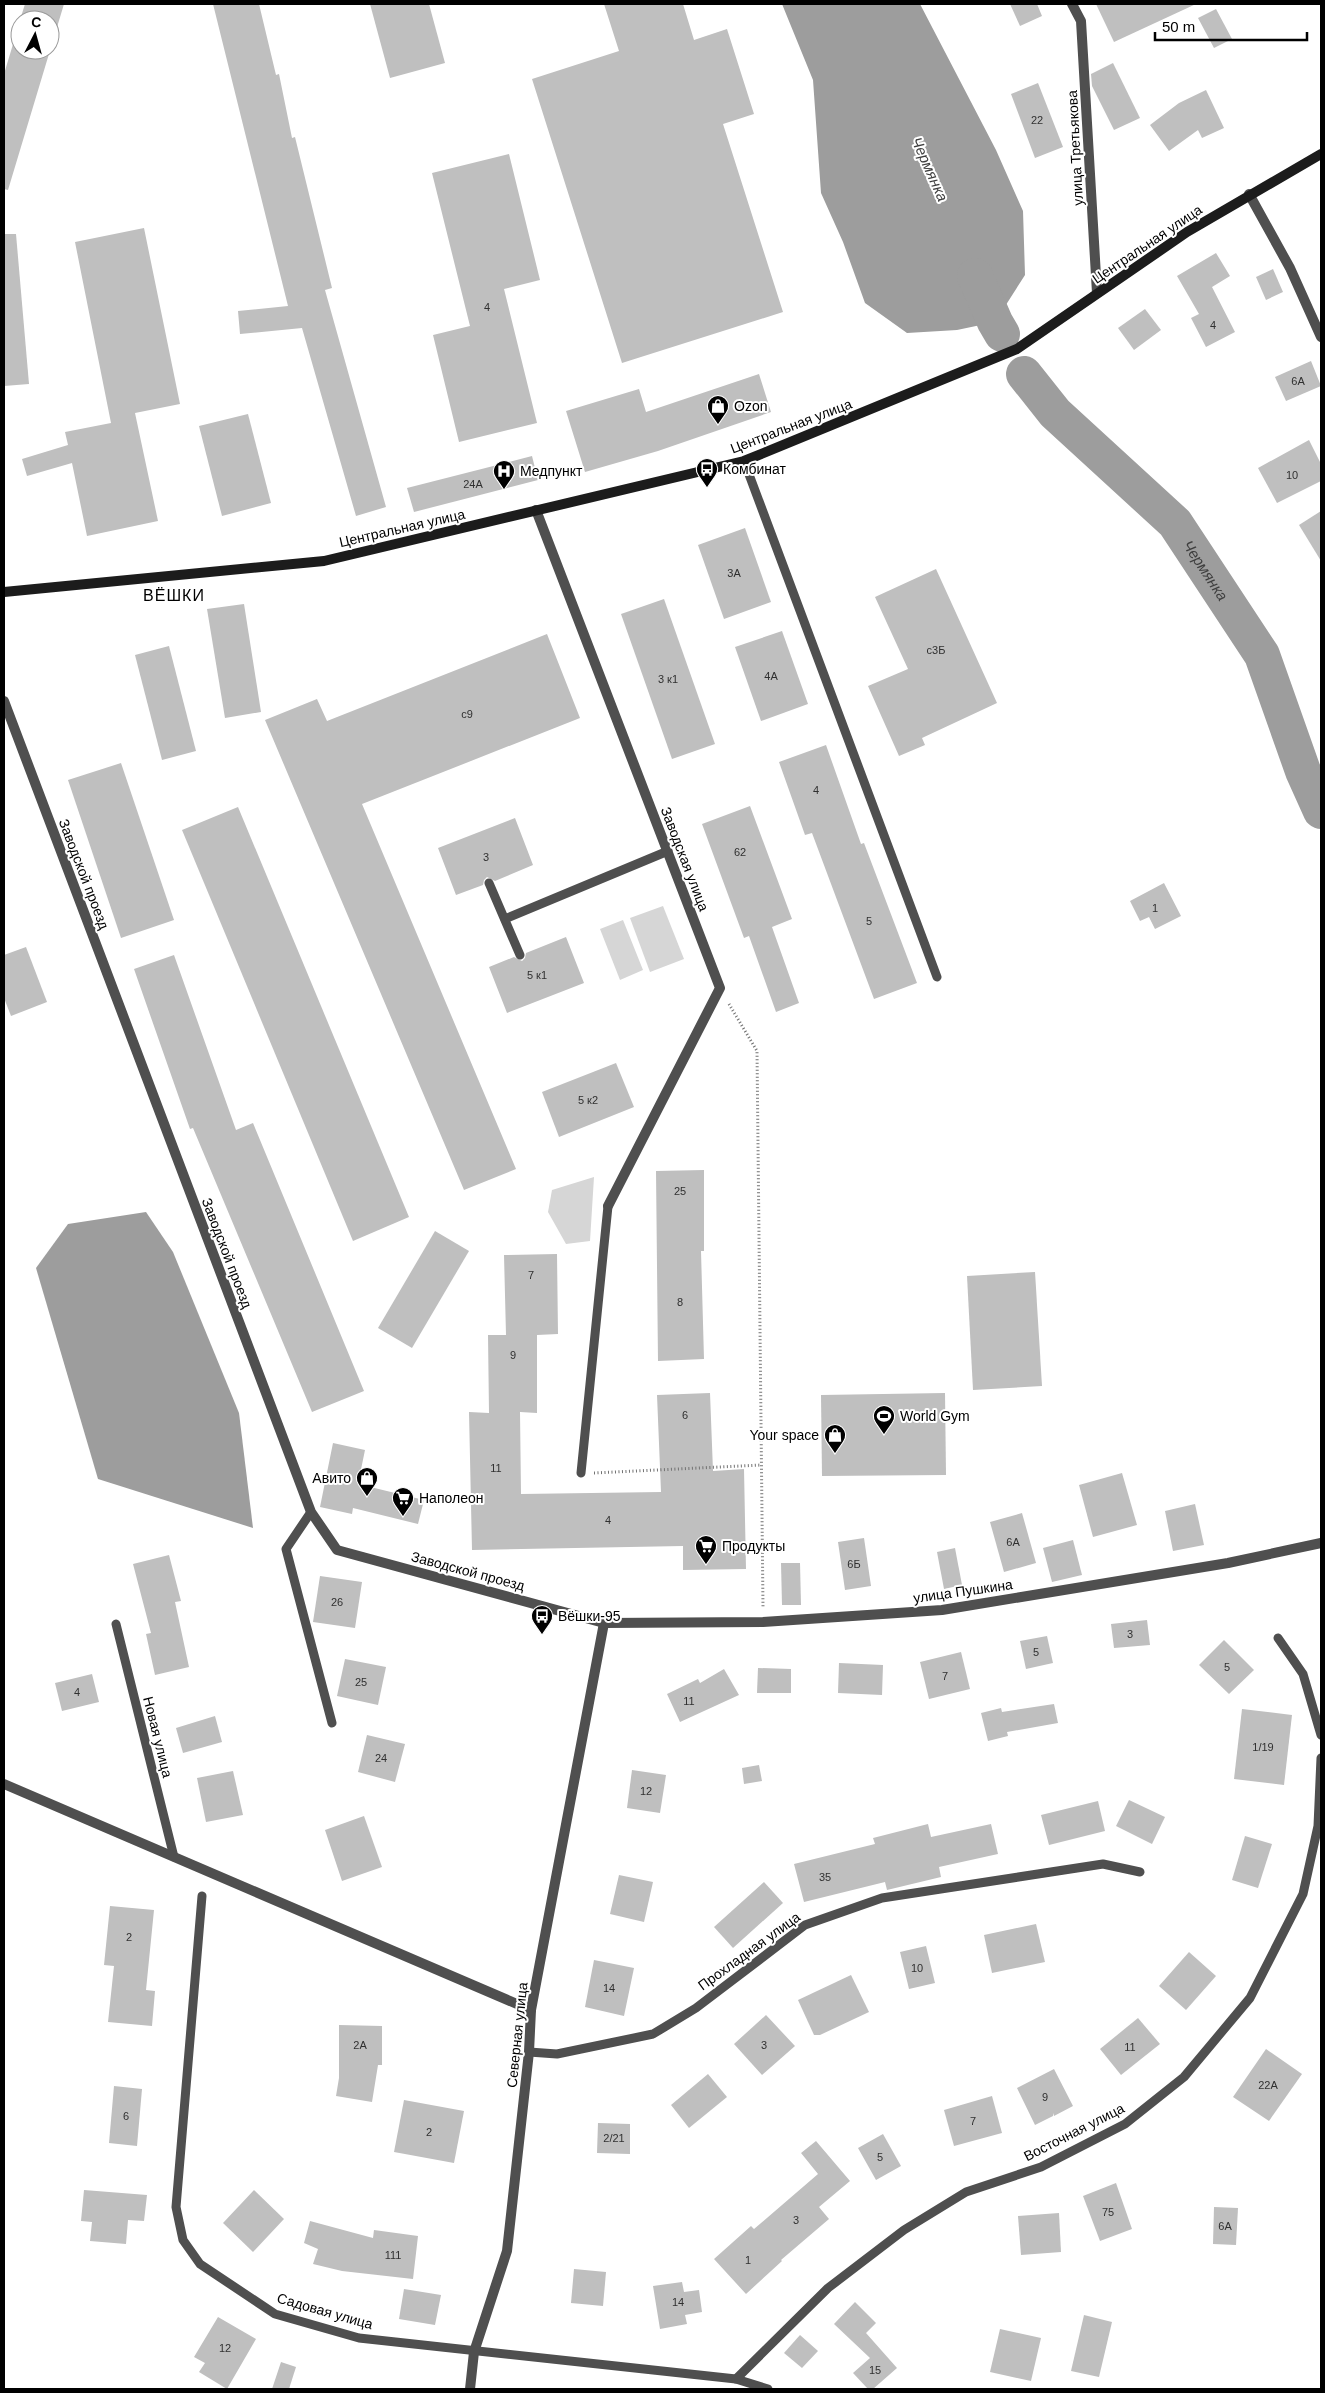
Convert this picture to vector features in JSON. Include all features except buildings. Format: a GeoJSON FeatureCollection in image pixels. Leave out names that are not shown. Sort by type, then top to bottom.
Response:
{"type":"FeatureCollection","features":[{"type":"Feature","properties":{"kind":"street","name":"улица Третьякова"},"geometry":{"type":"LineString","coordinates":[[1072,4],[1081,21],[1097,294]]}},
{"type":"Feature","properties":{"kind":"street","name":"Центральная улица"},"geometry":{"type":"LineString","coordinates":[[4,592],[324,561],[744,461],[1017,349],[1187,232],[1248,194],[1321,154]]}},
{"type":"Feature","properties":{"kind":"street"},"geometry":{"type":"LineString","coordinates":[[1248,194],[1290,268],[1321,337]]}},
{"type":"Feature","properties":{"kind":"street","name":"Заводская улица"},"geometry":{"type":"LineString","coordinates":[[536,510],[720,988]]}},
{"type":"Feature","properties":{"kind":"street","name":"Заводской проезд"},"geometry":{"type":"LineString","coordinates":[[4,701],[311,1512],[337,1550],[604,1623]]}},
{"type":"Feature","properties":{"kind":"street"},"geometry":{"type":"LineString","coordinates":[[608,1206],[720,988]]}},
{"type":"Feature","properties":{"kind":"street","name":"улица Пушкина"},"geometry":{"type":"LineString","coordinates":[[604,1623],[763,1622],[942,1610],[1228,1563],[1321,1542]]}},
{"type":"Feature","properties":{"kind":"street","name":"Северная улица"},"geometry":{"type":"LineString","coordinates":[[470,2389],[474,2352],[507,2251],[532,2010],[604,1623]]}},
{"type":"Feature","properties":{"kind":"street"},"geometry":{"type":"LineString","coordinates":[[4,1784],[532,2010]]}},
{"type":"Feature","properties":{"kind":"lane"},"geometry":{"type":"LineString","coordinates":[[744,461],[938,976]]}},
{"type":"Feature","properties":{"kind":"lane"},"geometry":{"type":"LineString","coordinates":[[505,919],[668,851]]}},
{"type":"Feature","properties":{"kind":"lane"},"geometry":{"type":"LineString","coordinates":[[489,883],[520,955]]}},
{"type":"Feature","properties":{"kind":"lane"},"geometry":{"type":"LineString","coordinates":[[581,1473],[608,1206]]}},
{"type":"Feature","properties":{"kind":"lane"},"geometry":{"type":"LineString","coordinates":[[311,1512],[286,1549],[332,1723]]}},
{"type":"Feature","properties":{"kind":"lane","name":"Новая улица"},"geometry":{"type":"LineString","coordinates":[[116,1624],[174,1857]]}},
{"type":"Feature","properties":{"kind":"lane"},"geometry":{"type":"LineString","coordinates":[[1278,1638],[1303,1674],[1321,1735]]}},
{"type":"Feature","properties":{"kind":"lane","name":"Восточная улица"},"geometry":{"type":"LineString","coordinates":[[736,2379],[828,2288],[904,2230],[966,2192],[1041,2167],[1125,2124],[1184,2077],[1250,1998],[1303,1894],[1318,1826],[1321,1758]]}},
{"type":"Feature","properties":{"kind":"lane","name":"Прохладная улица"},"geometry":{"type":"LineString","coordinates":[[529,2052],[557,2054],[653,2034],[696,2008],[805,1925],[882,1898],[1103,1864],[1140,1872]]}},
{"type":"Feature","properties":{"kind":"lane","name":"Садовая улица"},"geometry":{"type":"LineString","coordinates":[[202,1896],[176,2207],[183,2240],[200,2264],[275,2314],[359,2338],[736,2379],[768,2389]]}},
{"type":"Feature","properties":{"kind":"path"},"geometry":{"type":"LineString","coordinates":[[720,988],[757,1051],[763,1622]]}},
{"type":"Feature","properties":{"kind":"path"},"geometry":{"type":"LineString","coordinates":[[581,1473],[761,1465]]}},
{"type":"Feature","properties":{"kind":"shaded area"},"geometry":{"type":"Polygon","coordinates":[[[663,906],[684,959],[650,972],[630,918],[663,906]]]}},
{"type":"Feature","properties":{"kind":"shaded area"},"geometry":{"type":"Polygon","coordinates":[[[623,920],[643,970],[620,980],[600,929],[623,920]]]}},
{"type":"Feature","properties":{"kind":"shaded area"},"geometry":{"type":"Polygon","coordinates":[[[594,1177],[590,1241],[566,1244],[548,1212],[552,1190],[594,1177]]]}},
{"type":"Feature","properties":{"kind":"water"},"geometry":{"type":"Polygon","coordinates":[[[782,4],[920,4],[996,150],[1023,211],[1025,275],[995,322],[957,330],[907,333],[865,303],[843,242],[821,193],[813,80],[782,4]]]}},
{"type":"Feature","properties":{"kind":"water"},"geometry":{"type":"Polygon","coordinates":[[[146,1212],[173,1252],[239,1413],[253,1528],[98,1479],[36,1268],[68,1224],[146,1212]]]}},
{"type":"Feature","properties":{"kind":"waterway","name":"Чермянка"},"geometry":{"type":"LineString","coordinates":[[975,276],[1002,334]]}},
{"type":"Feature","properties":{"kind":"waterway","name":"Чермянка"},"geometry":{"type":"LineString","coordinates":[[1024,374],[1055,413],[1175,523],[1262,655],[1303,771],[1321,811]]}},
{"type":"Feature","properties":{"kind":"place","name":"Ozon"},"geometry":{"type":"Point","coordinates":[718,425]}},
{"type":"Feature","properties":{"kind":"place","name":"Комбинат"},"geometry":{"type":"Point","coordinates":[707,488]}},
{"type":"Feature","properties":{"kind":"place","name":"Медпункт"},"geometry":{"type":"Point","coordinates":[504,490]}},
{"type":"Feature","properties":{"kind":"place","name":"World Gym"},"geometry":{"type":"Point","coordinates":[884,1435]}},
{"type":"Feature","properties":{"kind":"place","name":"Your space"},"geometry":{"type":"Point","coordinates":[835,1454]}},
{"type":"Feature","properties":{"kind":"place","name":"Авито"},"geometry":{"type":"Point","coordinates":[367,1497]}},
{"type":"Feature","properties":{"kind":"place","name":"Наполеон"},"geometry":{"type":"Point","coordinates":[403,1517]}},
{"type":"Feature","properties":{"kind":"place","name":"Продукты"},"geometry":{"type":"Point","coordinates":[706,1565]}},
{"type":"Feature","properties":{"kind":"place","name":"Вёшки-95"},"geometry":{"type":"Point","coordinates":[542,1635]}},
{"type":"Feature","properties":{"kind":"district","name":"ВЁШКИ"},"geometry":{"type":"Point","coordinates":[174,595]}}]}
